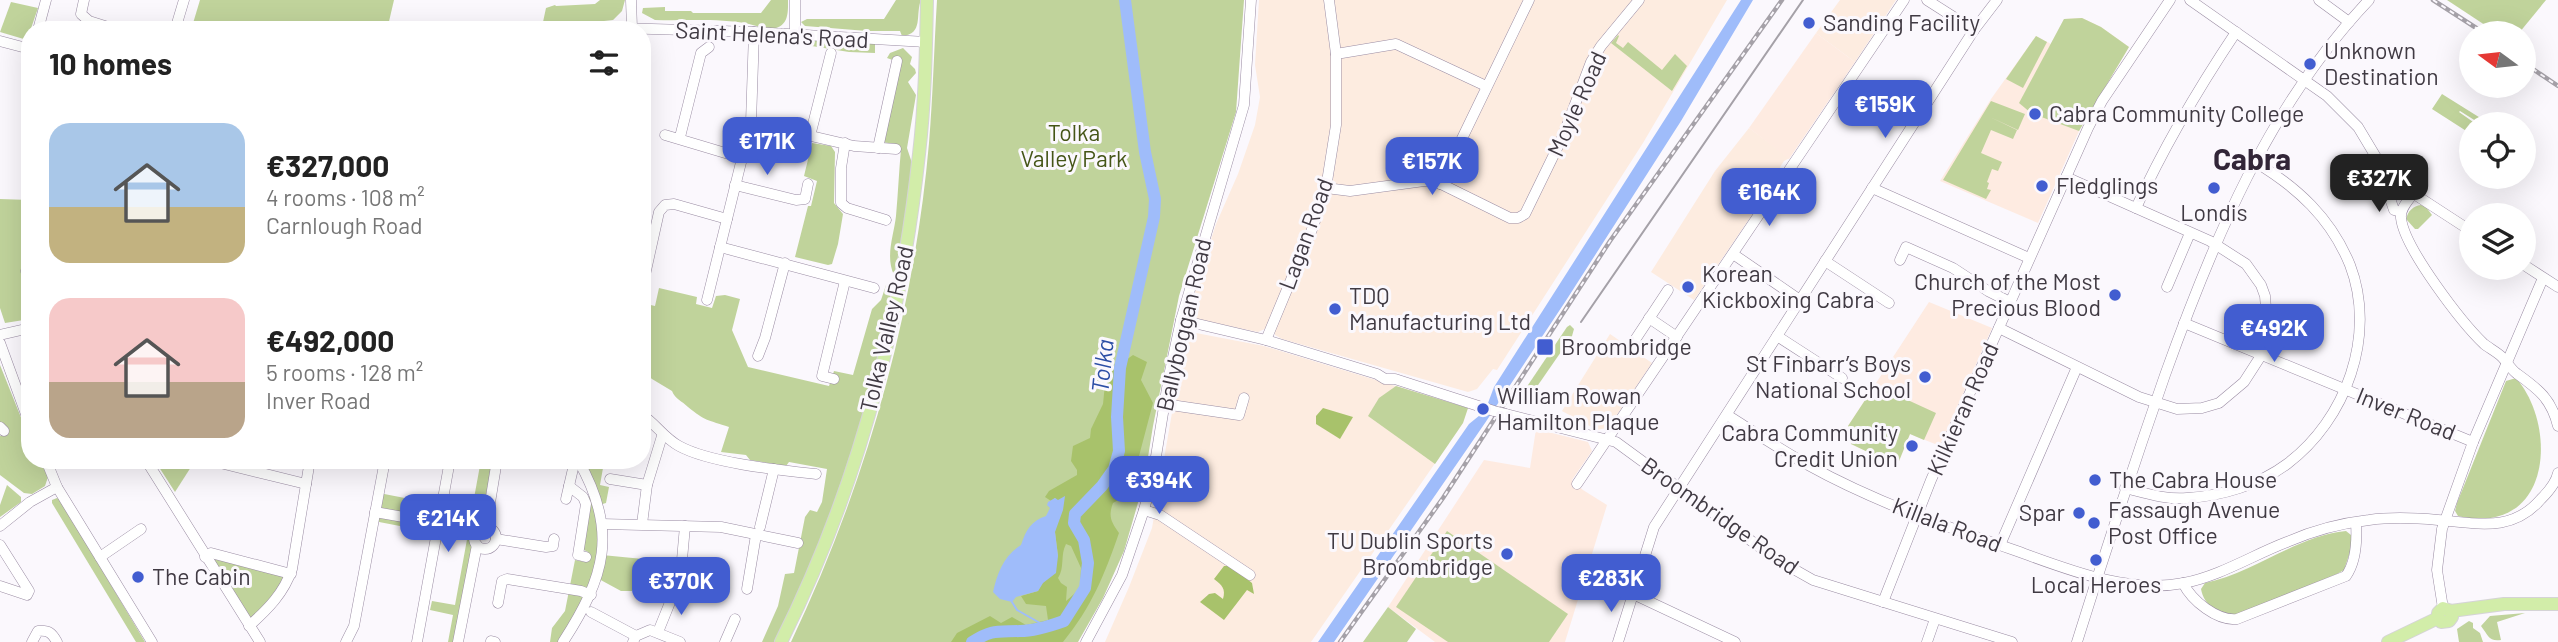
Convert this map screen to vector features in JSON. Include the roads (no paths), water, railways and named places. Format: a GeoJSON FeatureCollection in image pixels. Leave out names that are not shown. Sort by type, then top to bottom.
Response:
{"type":"FeatureCollection","features":[{"type":"Feature","properties":{"kind":"main road","name":"Tolka Valley Road"},"geometry":{"type":"LineString","coordinates":[[781,642],[809,582],[844,492],[884,356],[913,204],[921,138],[927,0]]}},
{"type":"Feature","properties":{"kind":"main road"},"geometry":{"type":"LineString","coordinates":[[2388,642],[2444,612],[2504,604],[2558,604]]}},
{"type":"Feature","properties":{"kind":"street"},"geometry":{"type":"LineString","coordinates":[[40,21],[46,0]]}},
{"type":"Feature","properties":{"kind":"street"},"geometry":{"type":"LineString","coordinates":[[84,0],[82,14],[93,21]]}},
{"type":"Feature","properties":{"kind":"street"},"geometry":{"type":"LineString","coordinates":[[178,21],[184,0]]}},
{"type":"Feature","properties":{"kind":"street"},"geometry":{"type":"LineString","coordinates":[[631,0],[632,21]]}},
{"type":"Feature","properties":{"kind":"street"},"geometry":{"type":"LineString","coordinates":[[795,0],[795,35]]}},
{"type":"Feature","properties":{"kind":"street","name":"Ballyboggan Road"},"geometry":{"type":"LineString","coordinates":[[1086,642],[1122,575],[1153,475],[1181,320],[1244,105],[1251,0]]}},
{"type":"Feature","properties":{"kind":"street","name":"Lagan Road"},"geometry":{"type":"LineString","coordinates":[[1266,340],[1313,227],[1326,188],[1336,125],[1336,54],[1329,0]]}},
{"type":"Feature","properties":{"kind":"street"},"geometry":{"type":"LineString","coordinates":[[1326,188],[1350,191],[1424,181],[1440,184],[1529,0]]}},
{"type":"Feature","properties":{"kind":"street"},"geometry":{"type":"LineString","coordinates":[[1577,484],[1904,0]]}},
{"type":"Feature","properties":{"kind":"street"},"geometry":{"type":"LineString","coordinates":[[1927,0],[1974,30]]}},
{"type":"Feature","properties":{"kind":"street"},"geometry":{"type":"LineString","coordinates":[[1618,642],[1654,527],[1974,30],[1997,0]]}},
{"type":"Feature","properties":{"kind":"street","name":"Kilkieran Road"},"geometry":{"type":"LineString","coordinates":[[1883,602],[1917,514],[2029,258],[2102,101],[2170,0]]}},
{"type":"Feature","properties":{"kind":"street"},"geometry":{"type":"LineString","coordinates":[[2190,0],[2305,79],[2351,120],[2388,177],[2459,223]]}},
{"type":"Feature","properties":{"kind":"street"},"geometry":{"type":"LineString","coordinates":[[2319,0],[2350,22]]}},
{"type":"Feature","properties":{"kind":"street"},"geometry":{"type":"LineString","coordinates":[[2077,642],[2125,488],[2215,244],[2255,162],[2305,79],[2369,0]]}},
{"type":"Feature","properties":{"kind":"street","name":"Moyle Road"},"geometry":{"type":"LineString","coordinates":[[1440,184],[1510,218],[1525,214],[1563,136],[1591,62],[1637,1]]}},
{"type":"Feature","properties":{"kind":"street","name":"Saint Helena's Road"},"geometry":{"type":"LineString","coordinates":[[651,29],[926,42]]}},
{"type":"Feature","properties":{"kind":"street"},"geometry":{"type":"LineString","coordinates":[[706,300],[751,122],[754,32]]}},
{"type":"Feature","properties":{"kind":"street"},"geometry":{"type":"LineString","coordinates":[[2136,208],[2187,107],[2236,32]]}},
{"type":"Feature","properties":{"kind":"street"},"geometry":{"type":"LineString","coordinates":[[0,41],[21,47]]}},
{"type":"Feature","properties":{"kind":"street"},"geometry":{"type":"LineString","coordinates":[[1336,54],[1396,44],[1486,86]]}},
{"type":"Feature","properties":{"kind":"street"},"geometry":{"type":"LineString","coordinates":[[680,137],[701,53],[709,47]]}},
{"type":"Feature","properties":{"kind":"street"},"geometry":{"type":"LineString","coordinates":[[810,136],[831,53]]}},
{"type":"Feature","properties":{"kind":"street"},"geometry":{"type":"LineString","coordinates":[[878,148],[897,61]]}},
{"type":"Feature","properties":{"kind":"street"},"geometry":{"type":"LineString","coordinates":[[751,122],[845,144],[896,149]]}},
{"type":"Feature","properties":{"kind":"street"},"geometry":{"type":"LineString","coordinates":[[665,135],[680,137],[742,158]]}},
{"type":"Feature","properties":{"kind":"street"},"geometry":{"type":"LineString","coordinates":[[845,144],[841,168],[841,203],[846,208],[886,220]]}},
{"type":"Feature","properties":{"kind":"street"},"geometry":{"type":"LineString","coordinates":[[2125,488],[2170,498],[2188,498],[2220,493],[2250,484],[2287,464],[2305,447],[2333,411],[2345,389],[2357,353],[2359,329],[2358,305],[2350,266],[2340,243],[2316,208],[2304,195],[2255,162]]}},
{"type":"Feature","properties":{"kind":"street"},"geometry":{"type":"LineString","coordinates":[[1999,328],[2155,403],[2186,409],[2219,403],[2244,382],[2262,355],[2267,341],[2268,312],[2261,285],[2246,264],[2215,244],[2066,177]]}},
{"type":"Feature","properties":{"kind":"street"},"geometry":{"type":"LineString","coordinates":[[735,185],[796,200],[805,198],[808,184]]}},
{"type":"Feature","properties":{"kind":"street"},"geometry":{"type":"LineString","coordinates":[[2386,187],[2394,210],[2401,212]]}},
{"type":"Feature","properties":{"kind":"street"},"geometry":{"type":"LineString","coordinates":[[1872,188],[2029,258]]}},
{"type":"Feature","properties":{"kind":"street"},"geometry":{"type":"LineString","coordinates":[[2412,194],[2401,212],[2404,229],[2417,253],[2457,314],[2505,363],[2537,386],[2555,414],[2558,426]]}},
{"type":"Feature","properties":{"kind":"street"},"geometry":{"type":"LineString","coordinates":[[651,248],[659,212],[665,205],[674,204],[727,219]]}},
{"type":"Feature","properties":{"kind":"street"},"geometry":{"type":"LineString","coordinates":[[2167,287],[2190,233]]}},
{"type":"Feature","properties":{"kind":"street"},"geometry":{"type":"LineString","coordinates":[[720,247],[874,288]]}},
{"type":"Feature","properties":{"kind":"street"},"geometry":{"type":"LineString","coordinates":[[1900,260],[1906,247],[1953,268],[2010,302]]}},
{"type":"Feature","properties":{"kind":"street"},"geometry":{"type":"LineString","coordinates":[[1733,254],[1800,300]]}},
{"type":"Feature","properties":{"kind":"street"},"geometry":{"type":"LineString","coordinates":[[1825,261],[1889,303]]}},
{"type":"Feature","properties":{"kind":"street"},"geometry":{"type":"LineString","coordinates":[[758,356],[785,263]]}},
{"type":"Feature","properties":{"kind":"street"},"geometry":{"type":"LineString","coordinates":[[2536,273],[2558,287]]}},
{"type":"Feature","properties":{"kind":"street"},"geometry":{"type":"LineString","coordinates":[[2444,612],[2437,570],[2442,529],[2473,442],[2543,278]]}},
{"type":"Feature","properties":{"kind":"street"},"geometry":{"type":"LineString","coordinates":[[834,379],[822,376],[845,281]]}},
{"type":"Feature","properties":{"kind":"street"},"geometry":{"type":"LineString","coordinates":[[1631,346],[1668,290]]}},
{"type":"Feature","properties":{"kind":"street"},"geometry":{"type":"LineString","coordinates":[[1649,318],[1677,337]]}},
{"type":"Feature","properties":{"kind":"street","name":"Broombridge Road"},"geometry":{"type":"LineString","coordinates":[[1181,320],[1266,340],[1508,415],[1608,439],[1624,447],[1797,572],[1813,580],[2012,642]]}},
{"type":"Feature","properties":{"kind":"street","name":"Inver Road"},"geometry":{"type":"LineString","coordinates":[[2184,323],[2473,442]]}},
{"type":"Feature","properties":{"kind":"street"},"geometry":{"type":"LineString","coordinates":[[0,335],[21,330]]}},
{"type":"Feature","properties":{"kind":"street"},"geometry":{"type":"LineString","coordinates":[[1777,337],[1842,378]]}},
{"type":"Feature","properties":{"kind":"street"},"geometry":{"type":"LineString","coordinates":[[0,343],[21,400]]}},
{"type":"Feature","properties":{"kind":"street"},"geometry":{"type":"LineString","coordinates":[[2000,545],[2077,367]]}},
{"type":"Feature","properties":{"kind":"street"},"geometry":{"type":"LineString","coordinates":[[1164,404],[1240,415],[1244,398]]}},
{"type":"Feature","properties":{"kind":"street","name":"Killala Road"},"geometry":{"type":"LineString","coordinates":[[1727,415],[1809,465],[1917,514],[2097,577],[2134,585],[2183,583],[2220,572],[2305,535],[2369,520],[2446,521],[2486,526],[2515,519],[2538,503],[2558,476]]}},
{"type":"Feature","properties":{"kind":"street"},"geometry":{"type":"LineString","coordinates":[[651,422],[662,436],[694,454],[816,474]]}},
{"type":"Feature","properties":{"kind":"street"},"geometry":{"type":"LineString","coordinates":[[642,524],[647,485],[662,436]]}},
{"type":"Feature","properties":{"kind":"street"},"geometry":{"type":"LineString","coordinates":[[50,469],[57,486],[152,642]]}},
{"type":"Feature","properties":{"kind":"street"},"geometry":{"type":"LineString","coordinates":[[151,469],[260,642]]}},
{"type":"Feature","properties":{"kind":"street"},"geometry":{"type":"LineString","coordinates":[[245,469],[306,484]]}},
{"type":"Feature","properties":{"kind":"street"},"geometry":{"type":"LineString","coordinates":[[249,626],[276,600],[291,574],[308,469]]}},
{"type":"Feature","properties":{"kind":"street"},"geometry":{"type":"LineString","coordinates":[[346,642],[354,626],[383,469]]}},
{"type":"Feature","properties":{"kind":"street"},"geometry":{"type":"LineString","coordinates":[[417,642],[448,469]]}},
{"type":"Feature","properties":{"kind":"street"},"geometry":{"type":"LineString","coordinates":[[486,527],[496,469]]}},
{"type":"Feature","properties":{"kind":"street"},"geometry":{"type":"LineString","coordinates":[[566,499],[574,469]]}},
{"type":"Feature","properties":{"kind":"street"},"geometry":{"type":"LineString","coordinates":[[563,642],[591,595],[601,561],[602,524],[598,502],[582,469]]}},
{"type":"Feature","properties":{"kind":"street"},"geometry":{"type":"LineString","coordinates":[[747,589],[774,469]]}},
{"type":"Feature","properties":{"kind":"street"},"geometry":{"type":"LineString","coordinates":[[610,479],[647,485]]}},
{"type":"Feature","properties":{"kind":"street"},"geometry":{"type":"LineString","coordinates":[[0,525],[57,486]]}},
{"type":"Feature","properties":{"kind":"street"},"geometry":{"type":"LineString","coordinates":[[569,486],[583,497],[586,504],[578,555],[586,556]]}},
{"type":"Feature","properties":{"kind":"street"},"geometry":{"type":"LineString","coordinates":[[1144,510],[1160,515],[1250,575]]}},
{"type":"Feature","properties":{"kind":"street"},"geometry":{"type":"LineString","coordinates":[[375,512],[438,523]]}},
{"type":"Feature","properties":{"kind":"street"},"geometry":{"type":"LineString","coordinates":[[2183,583],[2198,601],[2223,618],[2237,619],[2346,576],[2354,551],[2356,523]]}},
{"type":"Feature","properties":{"kind":"street"},"geometry":{"type":"LineString","coordinates":[[602,524],[720,527],[758,531],[798,543]]}},
{"type":"Feature","properties":{"kind":"street"},"geometry":{"type":"LineString","coordinates":[[681,571],[685,526]]}},
{"type":"Feature","properties":{"kind":"street"},"geometry":{"type":"LineString","coordinates":[[486,527],[492,529],[496,539],[493,545],[486,549],[477,545],[474,540],[479,528],[486,527]]}},
{"type":"Feature","properties":{"kind":"street"},"geometry":{"type":"LineString","coordinates":[[100,557],[141,529]]}},
{"type":"Feature","properties":{"kind":"street"},"geometry":{"type":"LineString","coordinates":[[496,539],[546,547],[552,546],[554,538]]}},
{"type":"Feature","properties":{"kind":"street"},"geometry":{"type":"LineString","coordinates":[[0,545],[29,591],[24,594],[0,586]]}},
{"type":"Feature","properties":{"kind":"street"},"geometry":{"type":"LineString","coordinates":[[458,642],[477,545]]}},
{"type":"Feature","properties":{"kind":"street"},"geometry":{"type":"LineString","coordinates":[[205,557],[211,553],[291,574]]}},
{"type":"Feature","properties":{"kind":"street"},"geometry":{"type":"LineString","coordinates":[[498,603],[502,581],[506,579],[591,595]]}},
{"type":"Feature","properties":{"kind":"street"},"geometry":{"type":"LineString","coordinates":[[658,632],[675,590]]}},
{"type":"Feature","properties":{"kind":"street"},"geometry":{"type":"LineString","coordinates":[[1633,594],[1735,642]]}},
{"type":"Feature","properties":{"kind":"street"},"geometry":{"type":"LineString","coordinates":[[591,612],[635,639],[650,630],[680,642]]}},
{"type":"Feature","properties":{"kind":"street"},"geometry":{"type":"LineString","coordinates":[[725,642],[735,619]]}},
{"type":"Feature","properties":{"kind":"street"},"geometry":{"type":"LineString","coordinates":[[1927,642],[1935,619]]}},
{"type":"Feature","properties":{"kind":"street"},"geometry":{"type":"LineString","coordinates":[[32,642],[38,631],[46,630],[57,642]]}},
{"type":"Feature","properties":{"kind":"water"},"geometry":{"type":"Polygon","coordinates":[[[1741,0],[1753,0],[1681,121],[1567,299],[1334,642],[1318,642],[1469,424],[1485,411],[1494,387],[1741,0]]]}},
{"type":"Feature","properties":{"kind":"water"},"geometry":{"type":"Polygon","coordinates":[[[1065,496],[1055,532],[1058,556],[1056,573],[1043,583],[1038,591],[1016,597],[1012,602],[1000,599],[993,592],[1006,560],[1021,545],[1033,523],[1046,516],[1050,508],[1048,502],[1065,496]]]}},
{"type":"Feature","properties":{"kind":"waterway","name":"Tolka"},"geometry":{"type":"LineString","coordinates":[[972,642],[990,633],[1031,630],[1064,621],[1085,588],[1088,563],[1084,540],[1074,523],[1075,514],[1114,469],[1119,451],[1117,417],[1120,368],[1154,217],[1155,199],[1145,152],[1125,0]]}},
{"type":"Feature","properties":{"kind":"waterway"},"geometry":{"type":"LineString","coordinates":[[1012,602],[1017,610],[1047,627]]}},
{"type":"Feature","properties":{"kind":"tram line"},"geometry":{"type":"LineString","coordinates":[[1581,322],[1803,0]]}},
{"type":"Feature","properties":{"kind":"railway"},"geometry":{"type":"LineString","coordinates":[[1340,642],[1443,498],[1610,241],[1782,0]]}},
{"type":"Feature","properties":{"kind":"railway"},"geometry":{"type":"LineString","coordinates":[[2433,0],[2465,21]]}},
{"type":"Feature","properties":{"kind":"railway"},"geometry":{"type":"LineString","coordinates":[[2536,71],[2558,86]]}},
{"type":"Feature","properties":{"kind":"place","name":"Sanding Facility"},"geometry":{"type":"Point","coordinates":[1809,23]}},
{"type":"Feature","properties":{"kind":"place","name":"Unknown Destination"},"geometry":{"type":"Point","coordinates":[2310,64]}},
{"type":"Feature","properties":{"kind":"place","name":"Cabra Community College"},"geometry":{"type":"Point","coordinates":[2035,114]}},
{"type":"Feature","properties":{"kind":"place","name":"Fledglings"},"geometry":{"type":"Point","coordinates":[2042,186]}},
{"type":"Feature","properties":{"kind":"place","name":"Londis"},"geometry":{"type":"Point","coordinates":[2214,188]}},
{"type":"Feature","properties":{"kind":"place","name":"Korean Kickboxing Cabra"},"geometry":{"type":"Point","coordinates":[1688,287]}},
{"type":"Feature","properties":{"kind":"place","name":"Church of the Most Precious Blood"},"geometry":{"type":"Point","coordinates":[2115,295]}},
{"type":"Feature","properties":{"kind":"place","name":"TDQ Manufacturing Ltd"},"geometry":{"type":"Point","coordinates":[1335,309]}},
{"type":"Feature","properties":{"kind":"place","name":"Broombridge"},"geometry":{"type":"Point","coordinates":[1545,347]}},
{"type":"Feature","properties":{"kind":"place","name":"St Finbarr’s Boys National School"},"geometry":{"type":"Point","coordinates":[1925,377]}},
{"type":"Feature","properties":{"kind":"place","name":"William Rowan Hamilton Plaque"},"geometry":{"type":"Point","coordinates":[1483,409]}},
{"type":"Feature","properties":{"kind":"place","name":"Cabra Community Credit Union"},"geometry":{"type":"Point","coordinates":[1912,446]}},
{"type":"Feature","properties":{"kind":"place","name":"The Cabra House"},"geometry":{"type":"Point","coordinates":[2095,480]}},
{"type":"Feature","properties":{"kind":"place","name":"Spar"},"geometry":{"type":"Point","coordinates":[2079,513]}},
{"type":"Feature","properties":{"kind":"place","name":"Fassaugh Avenue Post Office"},"geometry":{"type":"Point","coordinates":[2094,523]}},
{"type":"Feature","properties":{"kind":"place","name":"TU Dublin Sports Broombridge"},"geometry":{"type":"Point","coordinates":[1507,554]}},
{"type":"Feature","properties":{"kind":"place","name":"Local Heroes"},"geometry":{"type":"Point","coordinates":[2096,560]}},
{"type":"Feature","properties":{"kind":"place","name":"The Cabin"},"geometry":{"type":"Point","coordinates":[138,577]}},
{"type":"Feature","properties":{"kind":"district","name":"Cabra"},"geometry":{"type":"Point","coordinates":[2252,160]}},
{"type":"Feature","properties":{"kind":"park label","name":"Tolka Valley Park"},"geometry":{"type":"Point","coordinates":[1074,146]}}]}
